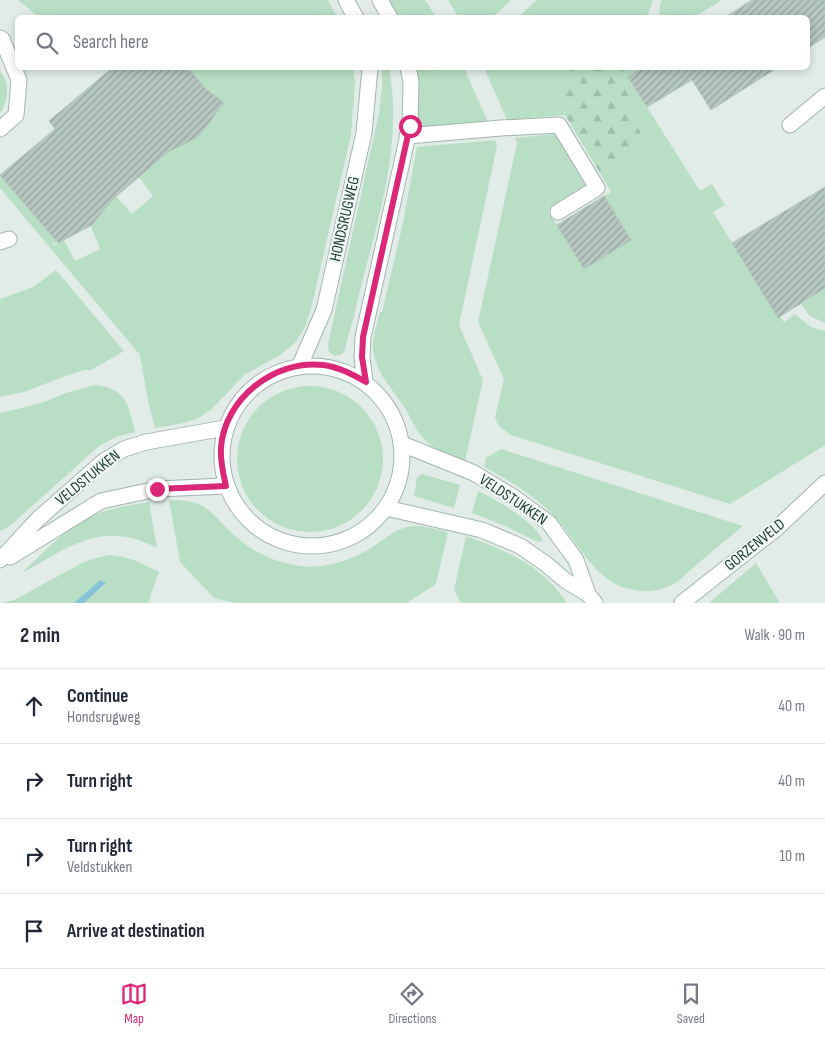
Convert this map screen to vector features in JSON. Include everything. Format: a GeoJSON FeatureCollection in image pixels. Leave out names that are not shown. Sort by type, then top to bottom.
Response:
{"type":"FeatureCollection","features":[{"type":"Feature","properties":{"kind":"street"},"geometry":{"type":"LineString","coordinates":[[346,0],[354,15]]}},
{"type":"Feature","properties":{"kind":"street"},"geometry":{"type":"LineString","coordinates":[[380,0],[388,15]]}},
{"type":"Feature","properties":{"kind":"street"},"geometry":{"type":"LineString","coordinates":[[0,38],[19,80],[16,114],[0,129]]}},
{"type":"Feature","properties":{"kind":"street","name":"HONDSRUGWEG"},"geometry":{"type":"LineString","coordinates":[[300,365],[324,310],[364,133],[370,70]]}},
{"type":"Feature","properties":{"kind":"street"},"geometry":{"type":"LineString","coordinates":[[366,382],[362,357],[363,337],[410,126],[408,70]]}},
{"type":"Feature","properties":{"kind":"street"},"geometry":{"type":"LineString","coordinates":[[790,125],[825,96]]}},
{"type":"Feature","properties":{"kind":"street"},"geometry":{"type":"LineString","coordinates":[[408,136],[559,125],[597,188],[558,212]]}},
{"type":"Feature","properties":{"kind":"street"},"geometry":{"type":"LineString","coordinates":[[300,365],[322,365],[345,371],[366,382],[383,399],[396,420],[402,444],[402,466],[397,488],[386,508],[367,528],[342,542],[314,547],[285,543],[260,531],[239,510],[226,486],[221,466],[221,447],[225,428],[242,398],[267,376],[300,365]]}},
{"type":"Feature","properties":{"kind":"street","name":"VELDSTUKKEN"},"geometry":{"type":"LineString","coordinates":[[0,561],[38,519],[104,462],[124,449],[146,442],[225,428]]}},
{"type":"Feature","properties":{"kind":"street","name":"VELDSTUKKEN"},"geometry":{"type":"LineString","coordinates":[[402,444],[474,473],[515,498],[549,523],[576,560],[592,599]]}},
{"type":"Feature","properties":{"kind":"street","name":"GORZENVELD"},"geometry":{"type":"LineString","coordinates":[[682,603],[777,528],[825,483]]}},
{"type":"Feature","properties":{"kind":"street","name":"VELDSTUKKEN"},"geometry":{"type":"LineString","coordinates":[[0,561],[101,501],[157,489],[226,486]]}},
{"type":"Feature","properties":{"kind":"street","name":"VELDSTUKKEN"},"geometry":{"type":"LineString","coordinates":[[386,508],[482,530],[520,546],[592,599]]}},
{"type":"Feature","properties":{"kind":"green space"},"geometry":{"type":"Polygon","coordinates":[[[18,0],[328,0],[336,15],[36,15],[18,0]]]}},
{"type":"Feature","properties":{"kind":"green space"},"geometry":{"type":"Polygon","coordinates":[[[390,0],[425,0],[435,15],[397,15],[390,0]]]}},
{"type":"Feature","properties":{"kind":"green space"},"geometry":{"type":"Polygon","coordinates":[[[448,0],[511,0],[495,15],[457,15],[448,0]]]}},
{"type":"Feature","properties":{"kind":"green space"},"geometry":{"type":"Polygon","coordinates":[[[537,0],[653,0],[648,15],[520,15],[537,0]]]}},
{"type":"Feature","properties":{"kind":"green space"},"geometry":{"type":"Polygon","coordinates":[[[662,0],[722,0],[697,15],[660,15],[659,9],[662,0]]]}},
{"type":"Feature","properties":{"kind":"green space"},"geometry":{"type":"Polygon","coordinates":[[[190,70],[353,70],[355,82],[351,135],[311,309],[305,327],[296,342],[280,355],[244,375],[212,409],[199,418],[184,423],[155,428],[140,355],[0,188],[0,177],[57,242],[53,246],[64,240],[75,261],[100,249],[91,226],[112,200],[116,196],[132,214],[153,196],[139,177],[168,152],[198,137],[224,103],[222,102],[220,106],[190,70]]]}},
{"type":"Feature","properties":{"kind":"green space"},"geometry":{"type":"Polygon","coordinates":[[[382,70],[389,70],[393,99],[390,162],[377,224],[345,350],[342,354],[335,356],[329,352],[328,344],[379,113],[382,70]]]}},
{"type":"Feature","properties":{"kind":"green space"},"geometry":{"type":"Polygon","coordinates":[[[415,70],[465,70],[488,122],[418,128],[417,78],[415,70]]]}},
{"type":"Feature","properties":{"kind":"green space"},"geometry":{"type":"Polygon","coordinates":[[[485,70],[570,70],[554,90],[565,115],[507,120],[485,70]]]}},
{"type":"Feature","properties":{"kind":"green space"},"geometry":{"type":"Polygon","coordinates":[[[570,70],[625,70],[626,87],[633,116],[641,133],[638,153],[601,175],[565,115],[554,90],[570,70]]]}},
{"type":"Feature","properties":{"kind":"green space"},"geometry":{"type":"Polygon","coordinates":[[[625,70],[640,70],[628,77],[700,191],[712,184],[725,205],[713,212],[778,317],[780,316],[784,322],[795,314],[811,327],[825,331],[825,445],[730,504],[511,435],[500,427],[495,417],[504,379],[478,322],[517,143],[515,138],[555,134],[586,187],[548,210],[557,225],[611,192],[601,175],[638,153],[641,133],[633,116],[625,70]]]}},
{"type":"Feature","properties":{"kind":"green space"},"geometry":{"type":"Polygon","coordinates":[[[0,71],[7,86],[7,97],[0,113],[0,71]]]}},
{"type":"Feature","properties":{"kind":"green space"},"geometry":{"type":"Polygon","coordinates":[[[495,140],[497,146],[459,325],[483,380],[465,461],[436,448],[420,435],[378,367],[373,350],[373,340],[380,312],[382,312],[403,223],[417,147],[495,140]]]}},
{"type":"Feature","properties":{"kind":"green space"},"geometry":{"type":"Polygon","coordinates":[[[56,270],[124,351],[91,370],[84,370],[24,392],[0,397],[0,299],[33,287],[56,270]]]}},
{"type":"Feature","properties":{"kind":"green space"},"geometry":{"type":"Polygon","coordinates":[[[825,288],[825,323],[810,316],[800,303],[825,288]]]}},
{"type":"Feature","properties":{"kind":"green space"},"geometry":{"type":"Polygon","coordinates":[[[94,385],[113,389],[124,399],[128,406],[135,432],[116,437],[99,446],[10,526],[0,531],[1,413],[41,403],[94,385]]]}},
{"type":"Feature","properties":{"kind":"green space"},"geometry":{"type":"Polygon","coordinates":[[[310,386],[338,392],[361,408],[377,431],[383,459],[377,487],[361,510],[338,526],[310,532],[282,526],[259,510],[243,487],[237,459],[243,431],[259,408],[282,392],[310,386]]]}},
{"type":"Feature","properties":{"kind":"green space"},"geometry":{"type":"Polygon","coordinates":[[[501,449],[743,526],[682,579],[672,585],[662,589],[645,591],[620,586],[598,571],[564,527],[539,502],[484,467],[486,458],[501,449]]]}},
{"type":"Feature","properties":{"kind":"green space"},"geometry":{"type":"Polygon","coordinates":[[[422,474],[460,485],[454,508],[414,496],[417,477],[422,474]]]}},
{"type":"Feature","properties":{"kind":"green space"},"geometry":{"type":"Polygon","coordinates":[[[478,491],[504,505],[524,520],[533,527],[543,541],[538,542],[472,513],[478,491]]]}},
{"type":"Feature","properties":{"kind":"green space"},"geometry":{"type":"Polygon","coordinates":[[[169,500],[181,500],[199,504],[212,513],[248,546],[264,556],[291,565],[310,567],[330,565],[348,559],[366,551],[394,532],[405,527],[422,526],[448,532],[436,584],[407,603],[235,603],[214,598],[180,562],[169,500]]]}},
{"type":"Feature","properties":{"kind":"green space"},"geometry":{"type":"Polygon","coordinates":[[[149,502],[157,548],[137,540],[119,536],[103,536],[71,546],[22,573],[58,539],[88,518],[112,509],[149,502]]]}},
{"type":"Feature","properties":{"kind":"green space"},"geometry":{"type":"Polygon","coordinates":[[[466,536],[510,554],[535,569],[546,578],[567,603],[461,603],[454,590],[466,536]]]}},
{"type":"Feature","properties":{"kind":"green space"},"geometry":{"type":"Polygon","coordinates":[[[109,555],[135,560],[159,572],[148,603],[84,603],[106,584],[100,580],[74,603],[1,603],[14,600],[84,562],[109,555]]]}},
{"type":"Feature","properties":{"kind":"green space"},"geometry":{"type":"Polygon","coordinates":[[[756,563],[780,603],[709,603],[756,563]]]}},
{"type":"Feature","properties":{"kind":"water"},"geometry":{"type":"Polygon","coordinates":[[[100,580],[106,583],[84,603],[74,603],[100,580]]]}},
{"type":"Feature","properties":{"kind":"building"},"geometry":{"type":"Polygon","coordinates":[[[752,0],[825,0],[825,37],[810,47],[810,15],[729,15],[752,0]]]}},
{"type":"Feature","properties":{"kind":"building"},"geometry":{"type":"Polygon","coordinates":[[[110,70],[190,70],[206,89],[224,103],[198,137],[168,152],[112,200],[92,225],[58,243],[0,175],[55,129],[49,121],[110,70]]]}},
{"type":"Feature","properties":{"kind":"building"},"geometry":{"type":"Polygon","coordinates":[[[640,70],[774,70],[711,110],[692,80],[647,107],[628,77],[640,70]]]}},
{"type":"Feature","properties":{"kind":"building"},"geometry":{"type":"Polygon","coordinates":[[[825,187],[825,288],[778,318],[732,243],[825,187]]]}},
{"type":"Feature","properties":{"kind":"building"},"geometry":{"type":"Polygon","coordinates":[[[604,196],[631,240],[584,269],[557,225],[604,196]]]}},
{"type":"Feature","properties":{"kind":"route"},"geometry":{"type":"LineString","coordinates":[[157,489],[226,486],[221,466],[221,447],[225,428],[242,398],[267,376],[300,365],[322,365],[345,371],[366,382],[362,357],[363,337],[410,126]]}}]}
